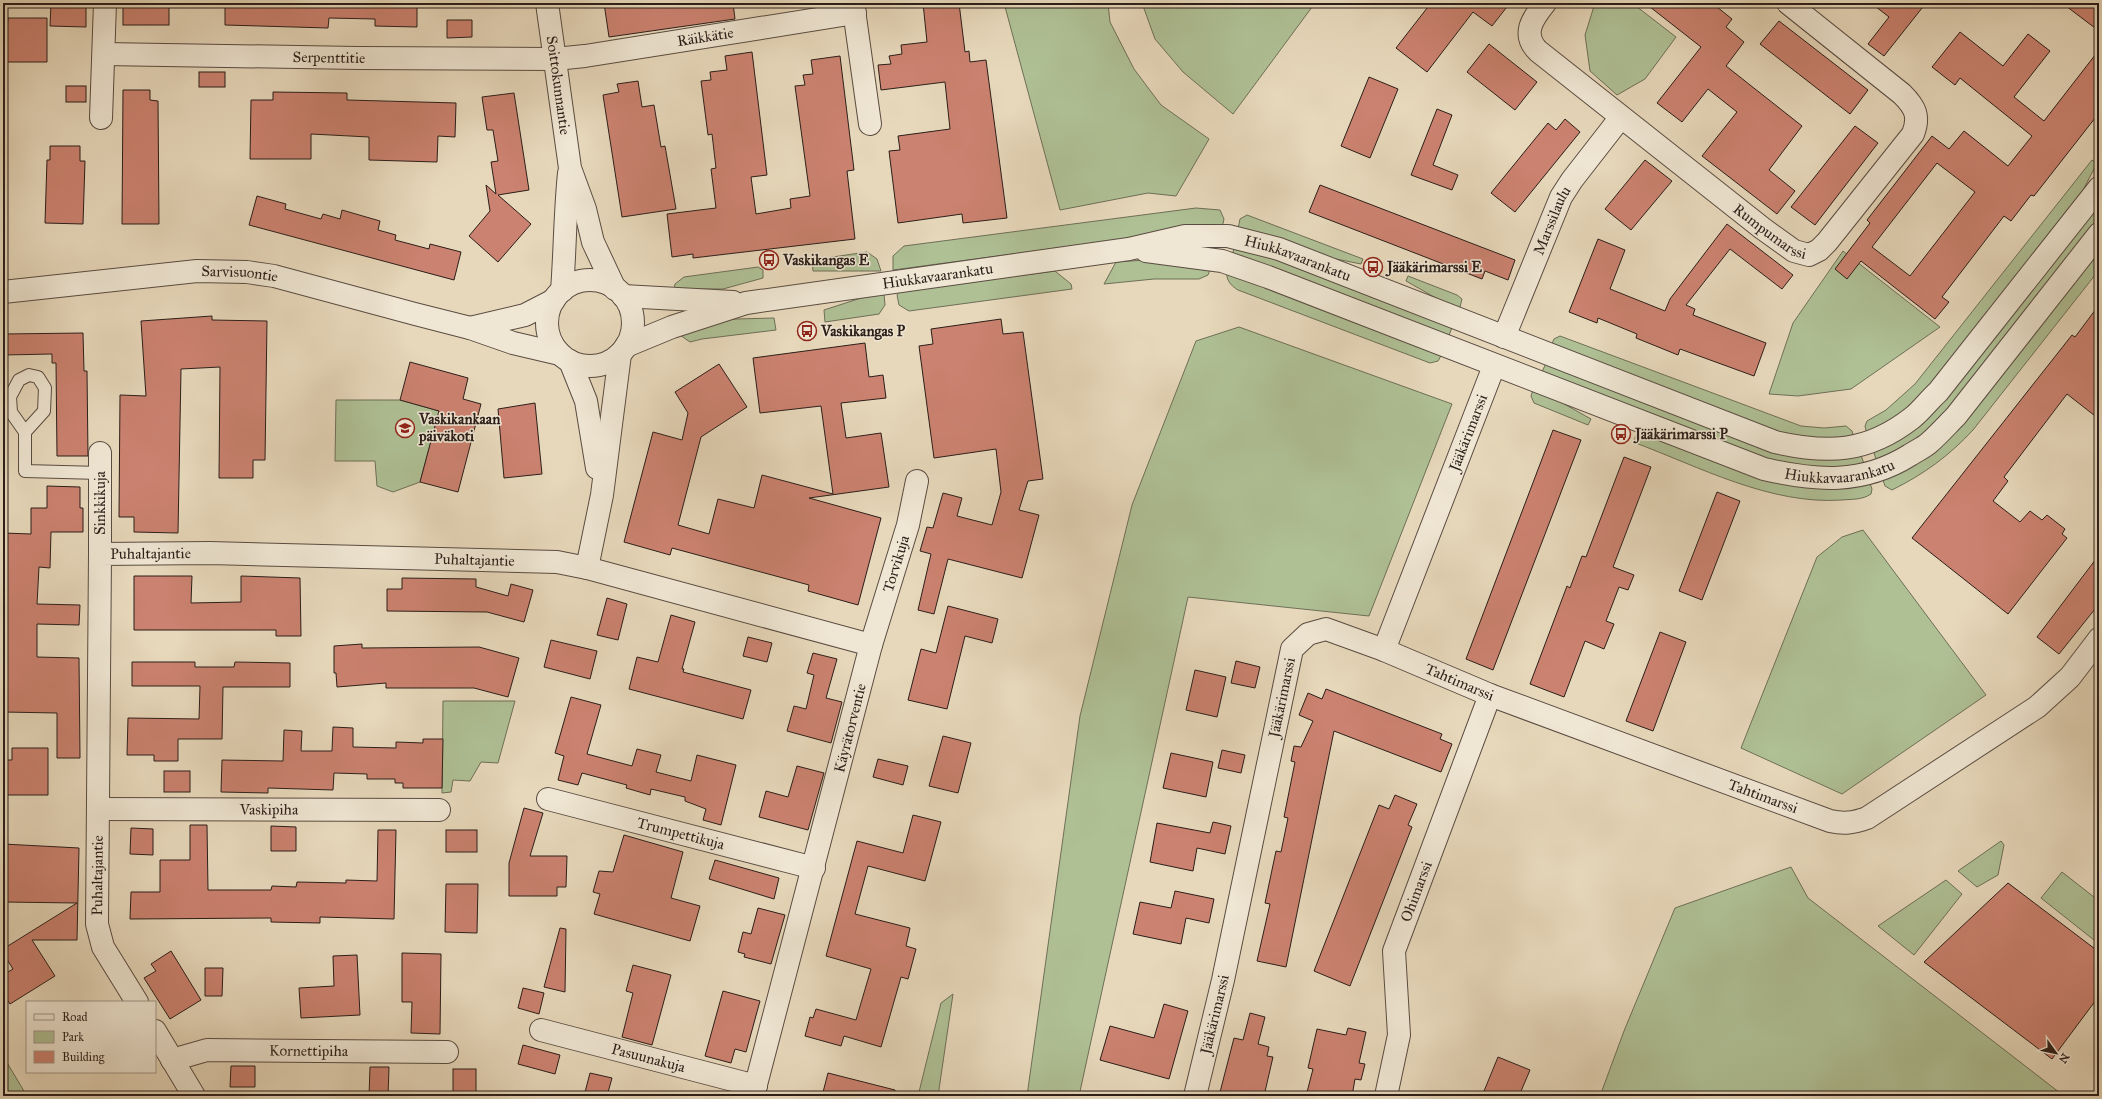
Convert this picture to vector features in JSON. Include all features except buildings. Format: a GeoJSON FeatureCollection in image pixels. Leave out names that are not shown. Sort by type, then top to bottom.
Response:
{"type":"FeatureCollection","features":[{"type":"Feature","properties":{"kind":"street"},"geometry":{"type":"LineString","coordinates":[[101,118],[105,3]]}},
{"type":"Feature","properties":{"kind":"street","name":"Soittokunnantie"},"geometry":{"type":"LineString","coordinates":[[547,3],[570,168],[585,210],[594,242],[619,292]]}},
{"type":"Feature","properties":{"kind":"street","name":"Rumpumarssi"},"geometry":{"type":"LineString","coordinates":[[1545,3],[1533,19],[1529,29],[1529,37],[1532,45],[1621,117],[1794,251],[1809,255],[1819,250],[1913,134],[1917,125],[1917,116],[1912,104],[1902,94],[1788,3]]}},
{"type":"Feature","properties":{"kind":"street"},"geometry":{"type":"LineString","coordinates":[[854,8],[870,124]]}},
{"type":"Feature","properties":{"kind":"street","name":"Räikkätie"},"geometry":{"type":"LineString","coordinates":[[555,58],[585,56],[854,8]]}},
{"type":"Feature","properties":{"kind":"street","name":"Serpenttitie"},"geometry":{"type":"LineString","coordinates":[[104,54],[366,58],[555,58]]}},
{"type":"Feature","properties":{"kind":"street","name":"Marssilaulu"},"geometry":{"type":"LineString","coordinates":[[1504,337],[1561,197],[1572,180],[1621,117]]}},
{"type":"Feature","properties":{"kind":"street","name":"Soittokunnantie"},"geometry":{"type":"LineString","coordinates":[[558,295],[566,246],[565,211],[570,168]]}},
{"type":"Feature","properties":{"kind":"street","name":"Hiukkavaarankatu"},"geometry":{"type":"LineString","coordinates":[[623,350],[672,327],[746,303],[1129,249],[1185,236],[1228,236],[1279,249],[1775,442],[1804,449],[1824,450],[1864,444],[1889,434],[1913,417],[1938,392],[2099,188]]}},
{"type":"Feature","properties":{"kind":"street","name":"Hiukkavaarankatu"},"geometry":{"type":"LineString","coordinates":[[1129,249],[1182,254],[1222,261],[1268,277],[1494,366],[1764,469],[1799,477],[1824,479],[1847,478],[1899,462],[1929,443],[1956,416],[2099,234]]}},
{"type":"Feature","properties":{"kind":"street","name":"Sarvisuontie"},"geometry":{"type":"LineString","coordinates":[[3,292],[197,272],[247,272],[274,276],[470,328],[513,343],[565,358]]}},
{"type":"Feature","properties":{"kind":"street"},"geometry":{"type":"LineString","coordinates":[[602,495],[586,401],[565,358],[553,345],[547,328],[548,311],[558,295],[572,284],[583,281],[605,283],[619,292],[632,316],[631,337],[623,350],[602,495],[587,568],[871,645]]}},
{"type":"Feature","properties":{"kind":"street","name":"Hiukkavaarankatu"},"geometry":{"type":"LineString","coordinates":[[619,292],[746,303]]}},
{"type":"Feature","properties":{"kind":"street","name":"Sarvisuontie"},"geometry":{"type":"LineString","coordinates":[[470,328],[525,315],[558,295]]}},
{"type":"Feature","properties":{"kind":"street"},"geometry":{"type":"LineString","coordinates":[[1494,366],[1504,337]]}},
{"type":"Feature","properties":{"kind":"street"},"geometry":{"type":"LineString","coordinates":[[565,358],[581,366],[592,366],[602,364],[623,350]]}},
{"type":"Feature","properties":{"kind":"street","name":"Jääkärimarssi"},"geometry":{"type":"LineString","coordinates":[[1195,1096],[1223,980],[1292,649],[1308,634],[1326,629],[1384,650],[1494,366]]}},
{"type":"Feature","properties":{"kind":"street","name":"Sinkkikuja"},"geometry":{"type":"LineString","coordinates":[[100,463],[100,554]]}},
{"type":"Feature","properties":{"kind":"street","name":"Torvikuja"},"geometry":{"type":"LineString","coordinates":[[871,645],[908,525],[917,481]]}},
{"type":"Feature","properties":{"kind":"street","name":"Puhaltajantie"},"geometry":{"type":"LineString","coordinates":[[136,1001],[99,937],[97,924],[100,554],[210,553],[557,562],[587,568]]}},
{"type":"Feature","properties":{"kind":"street","name":"Tahtimarssi"},"geometry":{"type":"LineString","coordinates":[[1384,650],[1490,695],[1830,821],[1854,823],[1867,818],[1908,793],[2037,707],[2070,677],[2099,639]]}},
{"type":"Feature","properties":{"kind":"street","name":"Käyrätorventie"},"geometry":{"type":"LineString","coordinates":[[755,1091],[871,645]]}},
{"type":"Feature","properties":{"kind":"street","name":"Ohimarssi"},"geometry":{"type":"LineString","coordinates":[[1386,1096],[1399,1035],[1394,951],[1490,695]]}},
{"type":"Feature","properties":{"kind":"street","name":"Trumpettikuja"},"geometry":{"type":"LineString","coordinates":[[548,799],[814,868]]}},
{"type":"Feature","properties":{"kind":"street","name":"Vaskipiha"},"geometry":{"type":"LineString","coordinates":[[99,809],[439,810]]}},
{"type":"Feature","properties":{"kind":"street","name":"Pasuunakuja"},"geometry":{"type":"LineString","coordinates":[[541,1030],[755,1091]]}},
{"type":"Feature","properties":{"kind":"street"},"geometry":{"type":"LineString","coordinates":[[156,1033],[194,1096]]}},
{"type":"Feature","properties":{"kind":"street","name":"Kornettipiha"},"geometry":{"type":"LineString","coordinates":[[172,1060],[207,1050],[447,1052]]}},
{"type":"Feature","properties":{"kind":"lane"},"geometry":{"type":"LineString","coordinates":[[25,432],[25,471],[100,463]]}},
{"type":"Feature","properties":{"kind":"green space"},"geometry":{"type":"Polygon","coordinates":[[[1004,3],[1108,3],[1110,22],[1134,69],[1161,105],[1209,139],[1176,196],[1148,193],[1060,210],[1004,3]]]}},
{"type":"Feature","properties":{"kind":"green space"},"geometry":{"type":"Polygon","coordinates":[[[1142,3],[1315,3],[1233,114],[1183,72],[1155,39],[1142,3]]]}},
{"type":"Feature","properties":{"kind":"green space"},"geometry":{"type":"Polygon","coordinates":[[[1595,3],[1632,3],[1676,37],[1645,79],[1617,95],[1590,71],[1585,35],[1595,3]]]}},
{"type":"Feature","properties":{"kind":"green space"},"geometry":{"type":"Polygon","coordinates":[[[2092,160],[2097,163],[2077,202],[1912,409],[1867,435],[1865,426],[1867,421],[1886,410],[1915,384],[2092,160]]]}},
{"type":"Feature","properties":{"kind":"green space"},"geometry":{"type":"Polygon","coordinates":[[[2099,199],[2099,222],[1951,409],[1930,432],[1877,463],[1873,449],[2099,199]]]}},
{"type":"Feature","properties":{"kind":"green space"},"geometry":{"type":"Polygon","coordinates":[[[1196,208],[1220,210],[1224,219],[1222,228],[1184,231],[893,270],[893,256],[904,246],[1196,208]]]}},
{"type":"Feature","properties":{"kind":"green space"},"geometry":{"type":"Polygon","coordinates":[[[1247,215],[1363,259],[1361,264],[1311,254],[1238,229],[1240,219],[1247,215]]]}},
{"type":"Feature","properties":{"kind":"green space"},"geometry":{"type":"Polygon","coordinates":[[[2099,246],[2099,270],[1973,430],[1955,448],[1915,478],[1892,490],[1885,486],[1882,477],[1901,469],[2099,246]]]}},
{"type":"Feature","properties":{"kind":"green space"},"geometry":{"type":"Polygon","coordinates":[[[1234,248],[1265,254],[1453,325],[1448,338],[1232,256],[1234,248]]]}},
{"type":"Feature","properties":{"kind":"green space"},"geometry":{"type":"Polygon","coordinates":[[[1843,251],[1940,327],[1851,389],[1798,396],[1769,394],[1793,323],[1843,251]]]}},
{"type":"Feature","properties":{"kind":"green space"},"geometry":{"type":"Polygon","coordinates":[[[867,252],[877,259],[881,271],[813,271],[812,260],[867,252]]]}},
{"type":"Feature","properties":{"kind":"green space"},"geometry":{"type":"Polygon","coordinates":[[[1159,259],[1212,265],[1208,275],[1199,279],[1154,279],[1104,284],[1116,262],[1159,259]]]}},
{"type":"Feature","properties":{"kind":"green space"},"geometry":{"type":"Polygon","coordinates":[[[758,267],[763,270],[763,278],[723,289],[674,289],[675,284],[684,277],[758,267]]]}},
{"type":"Feature","properties":{"kind":"green space"},"geometry":{"type":"Polygon","coordinates":[[[1227,270],[1442,354],[1438,361],[1430,363],[1238,290],[1229,282],[1227,270]]]}},
{"type":"Feature","properties":{"kind":"green space"},"geometry":{"type":"Polygon","coordinates":[[[1055,271],[1071,284],[1072,289],[909,311],[899,305],[897,295],[900,291],[1055,271]]]}},
{"type":"Feature","properties":{"kind":"green space"},"geometry":{"type":"Polygon","coordinates":[[[1408,276],[1457,295],[1462,299],[1459,311],[1406,281],[1408,276]]]}},
{"type":"Feature","properties":{"kind":"green space"},"geometry":{"type":"Polygon","coordinates":[[[884,294],[885,305],[879,314],[825,322],[824,310],[861,298],[884,294]]]}},
{"type":"Feature","properties":{"kind":"green space"},"geometry":{"type":"Polygon","coordinates":[[[774,318],[776,330],[702,339],[690,342],[680,335],[712,321],[774,318]]]}},
{"type":"Feature","properties":{"kind":"green space"},"geometry":{"type":"Polygon","coordinates":[[[1239,327],[1452,404],[1369,616],[1188,597],[1079,1096],[1027,1096],[1080,716],[1132,505],[1196,341],[1239,327]]]}},
{"type":"Feature","properties":{"kind":"green space"},"geometry":{"type":"Polygon","coordinates":[[[1560,336],[1801,426],[1824,428],[1846,426],[1852,431],[1854,438],[1804,442],[1551,346],[1554,339],[1560,336]]]}},
{"type":"Feature","properties":{"kind":"green space"},"geometry":{"type":"Polygon","coordinates":[[[1547,361],[1773,448],[1860,453],[1865,466],[1848,469],[1785,466],[1541,374],[1547,361]]]}},
{"type":"Feature","properties":{"kind":"green space"},"geometry":{"type":"Polygon","coordinates":[[[1534,387],[1591,419],[1588,425],[1534,403],[1531,396],[1534,387]]]}},
{"type":"Feature","properties":{"kind":"green space"},"geometry":{"type":"Polygon","coordinates":[[[336,400],[400,400],[439,411],[420,482],[393,492],[377,486],[375,461],[335,461],[336,400]]]}},
{"type":"Feature","properties":{"kind":"green space"},"geometry":{"type":"Polygon","coordinates":[[[1636,436],[1869,481],[1872,489],[1871,494],[1857,499],[1842,500],[1815,500],[1788,497],[1710,473],[1633,442],[1636,436]]]}},
{"type":"Feature","properties":{"kind":"green space"},"geometry":{"type":"Polygon","coordinates":[[[1863,530],[1986,695],[1842,794],[1741,748],[1817,557],[1842,537],[1863,530]]]}},
{"type":"Feature","properties":{"kind":"green space"},"geometry":{"type":"Polygon","coordinates":[[[443,701],[515,701],[498,763],[481,762],[470,781],[453,780],[451,792],[442,793],[443,701]]]}},
{"type":"Feature","properties":{"kind":"green space"},"geometry":{"type":"Polygon","coordinates":[[[2001,841],[2004,845],[1998,875],[1977,887],[1958,871],[2001,841]]]}},
{"type":"Feature","properties":{"kind":"green space"},"geometry":{"type":"Polygon","coordinates":[[[1791,867],[1808,898],[2064,1096],[1600,1096],[1624,1031],[1675,908],[1791,867]]]}},
{"type":"Feature","properties":{"kind":"green space"},"geometry":{"type":"Polygon","coordinates":[[[2062,872],[2099,901],[2099,944],[2041,898],[2062,872]]]}},
{"type":"Feature","properties":{"kind":"green space"},"geometry":{"type":"Polygon","coordinates":[[[1946,880],[1962,894],[1914,955],[1878,926],[1946,880]]]}},
{"type":"Feature","properties":{"kind":"green space"},"geometry":{"type":"Polygon","coordinates":[[[953,994],[938,1096],[918,1096],[941,1003],[953,994]]]}},
{"type":"Feature","properties":{"kind":"green space"},"geometry":{"type":"Polygon","coordinates":[[[3,1056],[27,1096],[3,1096],[3,1056]]]}},
{"type":"Feature","properties":{"kind":"place","name":"Vaskikangas E"},"geometry":{"type":"Point","coordinates":[769,260]}},
{"type":"Feature","properties":{"kind":"place","name":"Jääkärimarssi E"},"geometry":{"type":"Point","coordinates":[1373,267]}},
{"type":"Feature","properties":{"kind":"place","name":"Vaskikangas P"},"geometry":{"type":"Point","coordinates":[807,331]}},
{"type":"Feature","properties":{"kind":"place","name":"Vaskikankaan päiväkoti"},"geometry":{"type":"Point","coordinates":[405,428]}},
{"type":"Feature","properties":{"kind":"place","name":"Jääkärimarssi P"},"geometry":{"type":"Point","coordinates":[1621,434]}}]}
